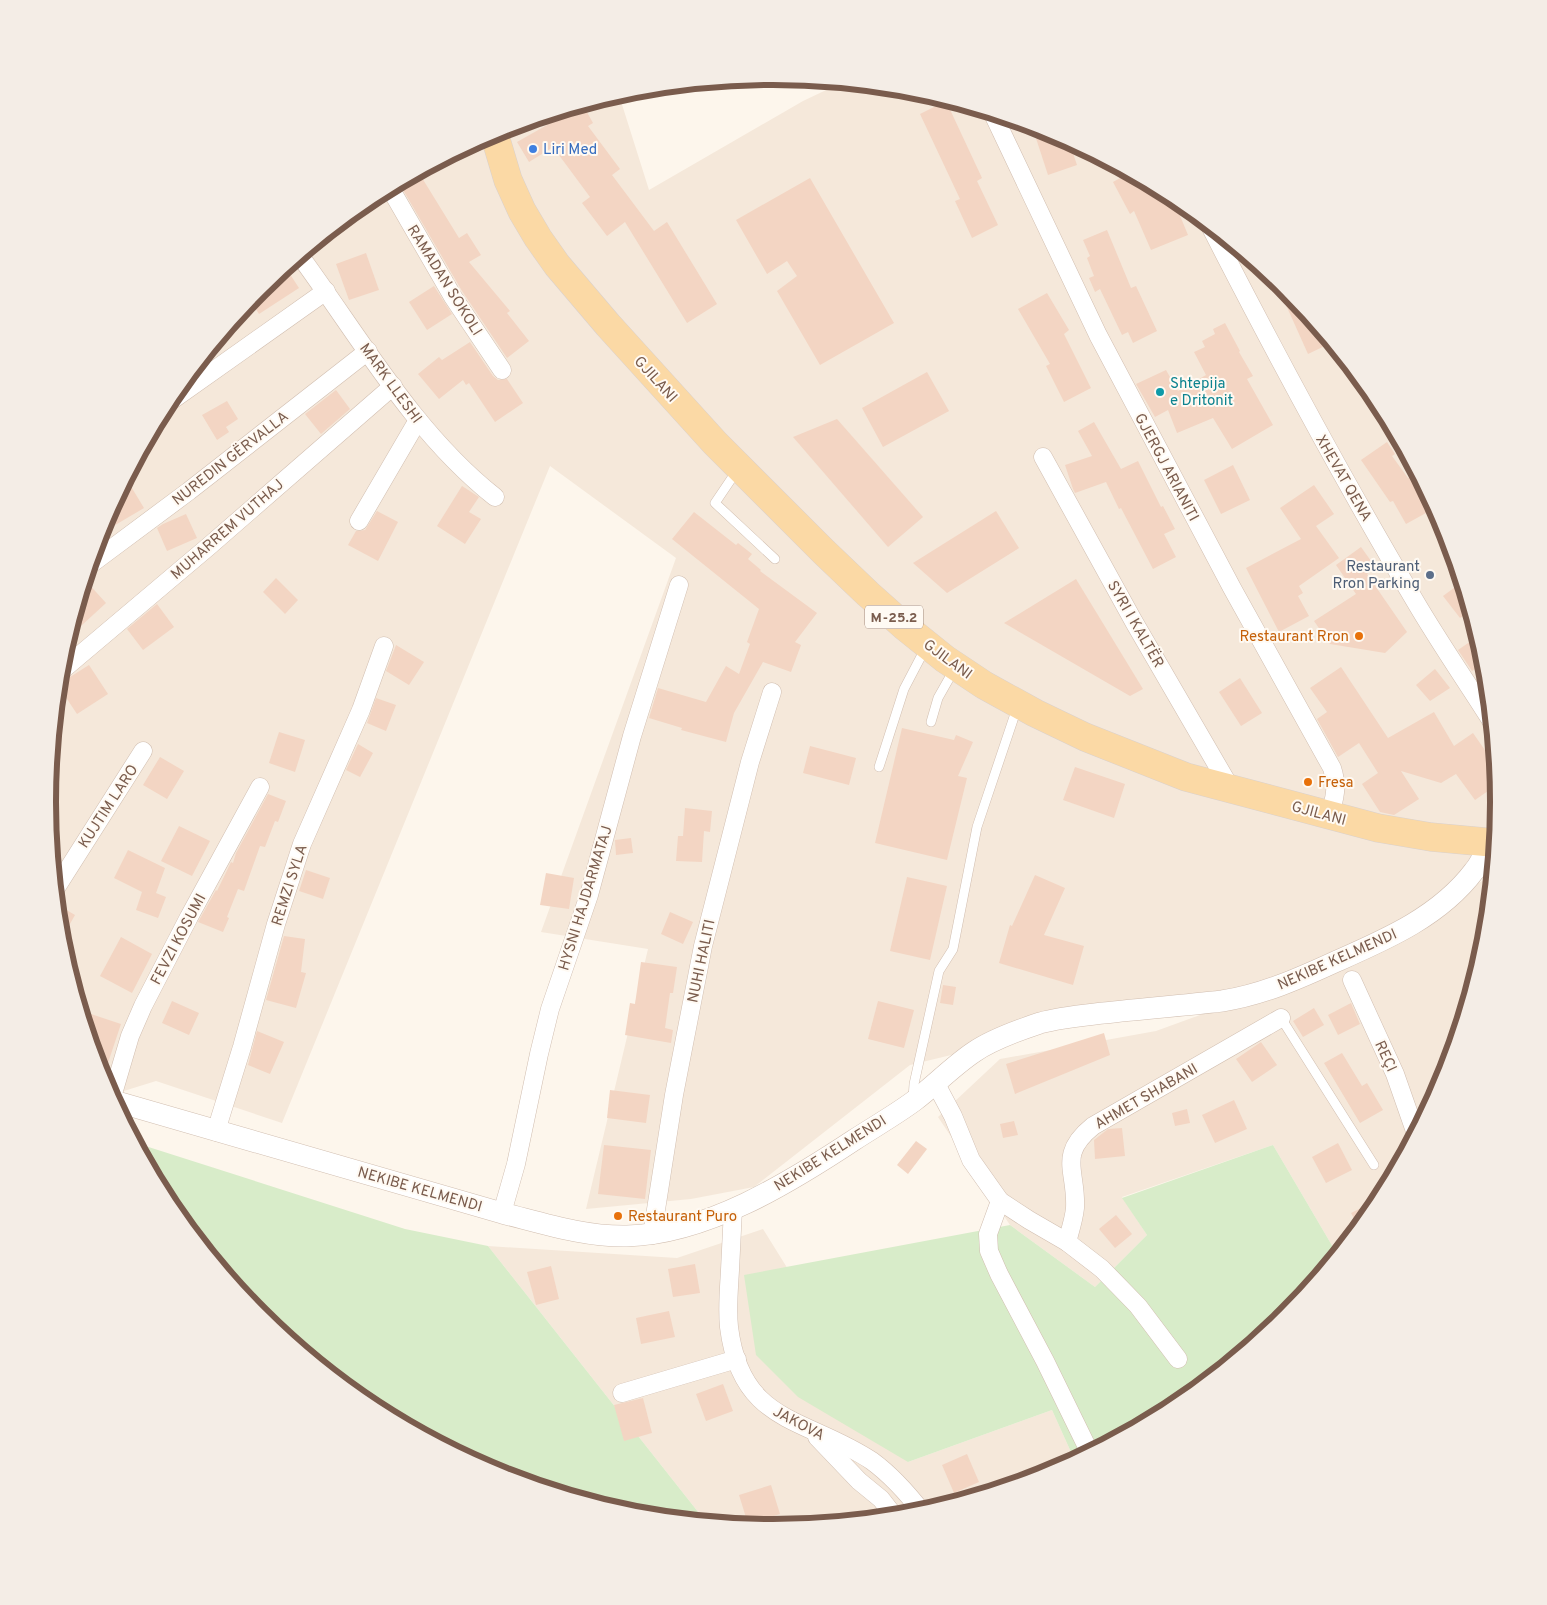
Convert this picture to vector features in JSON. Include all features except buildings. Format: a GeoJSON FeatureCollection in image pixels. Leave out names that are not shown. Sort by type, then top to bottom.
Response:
{"type":"FeatureCollection","features":[{"type":"Feature","properties":{"kind":"main road","name":"GJILANI"},"geometry":{"type":"LineString","coordinates":[[496,141],[508,180],[522,211],[557,266],[653,375],[739,467],[868,594],[956,666],[984,685],[1019,704],[1094,740],[1186,776],[1378,828],[1431,837],[1489,842]]}},
{"type":"Feature","properties":{"kind":"street","name":"GJERGJ ARIANITI"},"geometry":{"type":"LineString","coordinates":[[996,121],[1098,336],[1228,580],[1332,768],[1336,777],[1336,795],[1329,816]]}},
{"type":"Feature","properties":{"kind":"street","name":"RAMADAN SOKOLI"},"geometry":{"type":"LineString","coordinates":[[394,194],[454,297],[502,370]]}},
{"type":"Feature","properties":{"kind":"street","name":"XHEVAT QENA"},"geometry":{"type":"LineString","coordinates":[[1216,238],[1322,441],[1415,602],[1485,711]]}},
{"type":"Feature","properties":{"kind":"street","name":"MARK LLESHI"},"geometry":{"type":"LineString","coordinates":[[304,261],[418,420],[456,464],[495,498]]}},
{"type":"Feature","properties":{"kind":"street"},"geometry":{"type":"LineString","coordinates":[[188,389],[326,291]]}},
{"type":"Feature","properties":{"kind":"street","name":"NUREDIN GËRVALLA"},"geometry":{"type":"LineString","coordinates":[[100,558],[189,491],[368,351]]}},
{"type":"Feature","properties":{"kind":"street","name":"MUHARREM VUTHAJ"},"geometry":{"type":"LineString","coordinates":[[70,663],[208,547],[393,386]]}},
{"type":"Feature","properties":{"kind":"street"},"geometry":{"type":"LineString","coordinates":[[359,521],[418,420]]}},
{"type":"Feature","properties":{"kind":"street","name":"SYRI I KALTËR"},"geometry":{"type":"LineString","coordinates":[[1043,457],[1134,622],[1231,789]]}},
{"type":"Feature","properties":{"kind":"street","name":"HYSNI HAJDARMATAJ"},"geometry":{"type":"LineString","coordinates":[[502,1213],[516,1164],[550,1009],[589,895],[632,736],[679,585]]}},
{"type":"Feature","properties":{"kind":"street","name":"REMZI SYLA"},"geometry":{"type":"LineString","coordinates":[[217,1132],[279,916],[302,844],[361,710],[384,646]]}},
{"type":"Feature","properties":{"kind":"street","name":"NUHI HALITI"},"geometry":{"type":"LineString","coordinates":[[652,1235],[674,1095],[703,946],[748,771],[772,692]]}},
{"type":"Feature","properties":{"kind":"street","name":"KUJTIM LARO"},"geometry":{"type":"LineString","coordinates":[[61,881],[143,750]]}},
{"type":"Feature","properties":{"kind":"street","name":"FEVZI KOSUMI"},"geometry":{"type":"LineString","coordinates":[[115,1086],[130,1036],[143,1006],[260,787]]}},
{"type":"Feature","properties":{"kind":"street","name":"NEKIBE KELMENDI"},"geometry":{"type":"LineString","coordinates":[[123,1104],[502,1213],[594,1233],[624,1236],[652,1235],[703,1222],[803,1174],[913,1101],[977,1050],[1042,1023],[1108,1012],[1225,1000],[1256,993],[1296,980],[1402,931],[1429,913],[1459,888],[1475,870],[1489,848]]}},
{"type":"Feature","properties":{"kind":"street","name":"REÇI"},"geometry":{"type":"LineString","coordinates":[[1352,980],[1395,1074],[1413,1127]]}},
{"type":"Feature","properties":{"kind":"street","name":"AHMET SHABANI"},"geometry":{"type":"LineString","coordinates":[[1067,1242],[1075,1207],[1071,1164],[1073,1148],[1081,1136],[1093,1126],[1282,1018]]}},
{"type":"Feature","properties":{"kind":"street"},"geometry":{"type":"LineString","coordinates":[[936,1084],[953,1116],[971,1160],[1000,1200],[1029,1220],[1067,1242],[1102,1269],[1138,1306],[1178,1359]]}},
{"type":"Feature","properties":{"kind":"street"},"geometry":{"type":"LineString","coordinates":[[1000,1200],[988,1234],[989,1251],[1087,1448]]}},
{"type":"Feature","properties":{"kind":"street","name":"JAKOVA"},"geometry":{"type":"LineString","coordinates":[[733,1209],[728,1301],[729,1327],[737,1359],[748,1386],[763,1403],[781,1416],[845,1446],[872,1462],[893,1479],[916,1505]]}},
{"type":"Feature","properties":{"kind":"street"},"geometry":{"type":"LineString","coordinates":[[622,1393],[737,1359]]}},
{"type":"Feature","properties":{"kind":"street"},"geometry":{"type":"LineString","coordinates":[[812,1431],[859,1481],[881,1499],[890,1510]]}},
{"type":"Feature","properties":{"kind":"lane"},"geometry":{"type":"LineString","coordinates":[[739,467],[715,503],[775,559]]}},
{"type":"Feature","properties":{"kind":"lane"},"geometry":{"type":"LineString","coordinates":[[880,767],[904,689],[911,672],[927,644]]}},
{"type":"Feature","properties":{"kind":"lane"},"geometry":{"type":"LineString","coordinates":[[931,722],[938,698],[956,666]]}},
{"type":"Feature","properties":{"kind":"lane"},"geometry":{"type":"LineString","coordinates":[[913,1101],[914,1084],[939,971],[953,949],[978,827],[1019,704]]}},
{"type":"Feature","properties":{"kind":"lane"},"geometry":{"type":"LineString","coordinates":[[1282,1018],[1374,1165]]}},
{"type":"Feature","properties":{"kind":"shaded area"},"geometry":{"type":"Polygon","coordinates":[[[831,88],[867,91],[959,110],[1004,123],[1091,159],[1132,181],[1172,206],[1210,233],[1246,263],[1281,295],[1313,330],[1343,366],[1370,404],[1395,444],[1417,485],[1453,572],[1477,663],[1485,709],[1491,802],[1487,872],[1435,896],[1411,918],[1486,879],[1485,896],[1466,988],[1453,1033],[1436,1077],[1417,1120],[1395,1161],[1370,1201],[1334,1249],[1273,1145],[1122,1197],[1147,1235],[1095,1287],[1010,1225],[938,1117],[1000,1059],[1156,1031],[1222,1007],[1075,1025],[910,1065],[754,1187],[691,1199],[586,1209],[648,949],[541,932],[676,558],[550,466],[282,1123],[156,1081],[118,1093],[94,1033],[81,988],[62,896],[56,802],[62,709],[70,663],[94,572],[130,485],[152,444],[177,404],[204,366],[234,330],[266,295],[301,263],[337,233],[375,206],[415,181],[456,159],[543,123],[621,102],[649,190],[803,101],[831,88]]]}},
{"type":"Feature","properties":{"kind":"shaded area"},"geometry":{"type":"Polygon","coordinates":[[[763,1229],[908,1462],[1052,1410],[1072,1454],[1004,1482],[913,1506],[867,1514],[774,1520],[701,1516],[488,1246],[677,1258],[763,1229]]]}},
{"type":"Feature","properties":{"kind":"green space"},"geometry":{"type":"Polygon","coordinates":[[[144,1145],[405,1229],[488,1246],[701,1516],[634,1506],[543,1482],[456,1446],[415,1424],[375,1399],[337,1372],[301,1342],[266,1310],[234,1275],[204,1239],[177,1201],[144,1145]]]}},
{"type":"Feature","properties":{"kind":"green space"},"geometry":{"type":"Polygon","coordinates":[[[1273,1145],[1334,1249],[1281,1310],[1210,1372],[1132,1424],[1072,1454],[1052,1410],[908,1462],[798,1397],[756,1355],[744,1275],[1010,1225],[1095,1287],[1147,1235],[1122,1198],[1273,1145]]]}},
{"type":"Feature","properties":{"kind":"place","name":"Liri Med"},"geometry":{"type":"Point","coordinates":[533,149]}},
{"type":"Feature","properties":{"kind":"place","name":"Shtepija e Dritonit"},"geometry":{"type":"Point","coordinates":[1160,392]}},
{"type":"Feature","properties":{"kind":"place","name":"Restaurant Rron Parking"},"geometry":{"type":"Point","coordinates":[1430,575]}},
{"type":"Feature","properties":{"kind":"place","name":"Restaurant Rron"},"geometry":{"type":"Point","coordinates":[1359,636]}},
{"type":"Feature","properties":{"kind":"place","name":"Fresa"},"geometry":{"type":"Point","coordinates":[1308,782]}},
{"type":"Feature","properties":{"kind":"place","name":"Restaurant Puro"},"geometry":{"type":"Point","coordinates":[618,1216]}}]}
